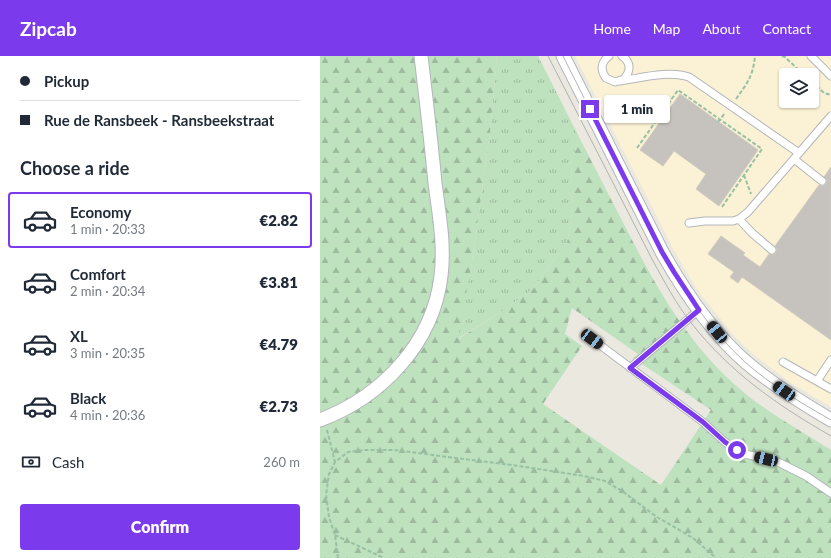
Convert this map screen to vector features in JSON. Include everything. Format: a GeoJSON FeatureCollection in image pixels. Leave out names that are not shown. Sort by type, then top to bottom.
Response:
{"type":"FeatureCollection","features":[{"type":"Feature","properties":{"kind":"street"},"geometry":{"type":"LineString","coordinates":[[322,419],[345,409],[364,398],[393,374],[414,347],[423,331],[436,301],[441,277],[442,238],[421,56]]}},
{"type":"Feature","properties":{"kind":"street"},"geometry":{"type":"LineString","coordinates":[[563,56],[662,252],[699,310],[717,332],[746,362],[795,399],[831,420]]}},
{"type":"Feature","properties":{"kind":"lane"},"geometry":{"type":"LineString","coordinates":[[609,56],[604,60],[602,65],[604,74],[611,81],[670,74],[683,75],[695,80],[731,105],[797,156],[822,180]]}},
{"type":"Feature","properties":{"kind":"lane"},"geometry":{"type":"LineString","coordinates":[[620,81],[628,75],[629,70],[628,61],[622,56]]}},
{"type":"Feature","properties":{"kind":"lane"},"geometry":{"type":"LineString","coordinates":[[811,56],[831,76]]}},
{"type":"Feature","properties":{"kind":"lane"},"geometry":{"type":"LineString","coordinates":[[689,223],[705,221],[734,222],[739,220],[831,116]]}},
{"type":"Feature","properties":{"kind":"lane"},"geometry":{"type":"LineString","coordinates":[[739,220],[772,250]]}},
{"type":"Feature","properties":{"kind":"lane"},"geometry":{"type":"LineString","coordinates":[[630,368],[699,310]]}},
{"type":"Feature","properties":{"kind":"lane"},"geometry":{"type":"LineString","coordinates":[[592,339],[703,422],[725,442],[737,450],[746,454],[778,462],[806,476],[831,493]]}},
{"type":"Feature","properties":{"kind":"lane"},"geometry":{"type":"LineString","coordinates":[[817,381],[831,360]]}},
{"type":"Feature","properties":{"kind":"lane"},"geometry":{"type":"LineString","coordinates":[[783,362],[831,389]]}},
{"type":"Feature","properties":{"kind":"path"},"geometry":{"type":"LineString","coordinates":[[719,121],[754,71],[756,56]]}},
{"type":"Feature","properties":{"kind":"path"},"geometry":{"type":"LineString","coordinates":[[782,56],[797,68]]}},
{"type":"Feature","properties":{"kind":"path"},"geometry":{"type":"LineString","coordinates":[[819,88],[831,95]]}},
{"type":"Feature","properties":{"kind":"path"},"geometry":{"type":"LineString","coordinates":[[637,148],[678,90],[719,121],[762,150],[722,207]]}},
{"type":"Feature","properties":{"kind":"path"},"geometry":{"type":"LineString","coordinates":[[744,175],[754,204]]}},
{"type":"Feature","properties":{"kind":"path"},"geometry":{"type":"LineString","coordinates":[[322,419],[336,462]]}},
{"type":"Feature","properties":{"kind":"path"},"geometry":{"type":"LineString","coordinates":[[338,558],[326,495],[329,474],[336,462],[348,452],[365,450],[394,450],[519,466],[584,476],[604,481],[622,491],[657,517],[693,538],[716,558]]}},
{"type":"Feature","properties":{"kind":"path"},"geometry":{"type":"LineString","coordinates":[[334,535],[384,558]]}},
{"type":"Feature","properties":{"kind":"shaded area"},"geometry":{"type":"Polygon","coordinates":[[[575,56],[831,56],[831,407],[791,383],[754,355],[737,339],[696,288],[676,254],[575,56]]]}},
{"type":"Feature","properties":{"kind":"green space"},"geometry":{"type":"Polygon","coordinates":[[[320,56],[497,56],[490,132],[472,262],[458,339],[504,310],[533,289],[567,243],[573,207],[571,164],[579,137],[653,279],[676,316],[702,351],[717,368],[744,393],[780,419],[831,450],[831,558],[320,558],[320,56]],[[572,308],[565,334],[582,346],[543,404],[661,485],[711,410],[633,358],[638,354],[572,308]]]}},
{"type":"Feature","properties":{"kind":"green space"},"geometry":{"type":"Polygon","coordinates":[[[497,56],[538,56],[579,137],[571,164],[573,207],[567,243],[533,289],[504,310],[457,339],[472,262],[490,132],[497,56]]]}},
{"type":"Feature","properties":{"kind":"building"},"geometry":{"type":"Polygon","coordinates":[[[680,94],[758,150],[719,206],[696,189],[706,174],[674,151],[663,166],[640,150],[680,94]]]}},
{"type":"Feature","properties":{"kind":"building"},"geometry":{"type":"Polygon","coordinates":[[[831,167],[831,340],[742,277],[738,283],[730,277],[734,272],[708,254],[721,236],[745,253],[743,255],[760,267],[769,254],[773,255],[776,253],[777,249],[775,246],[819,185],[823,186],[826,184],[827,180],[824,177],[831,167]]]}},
{"type":"Feature","properties":{"kind":"tram line"},"geometry":{"type":"LineString","coordinates":[[548,56],[652,259],[670,292],[686,316],[707,342],[739,373],[774,400],[831,436]]}},
{"type":"Feature","properties":{"kind":"tram line"},"geometry":{"type":"LineString","coordinates":[[563,56],[662,253],[699,311],[721,338],[745,362],[786,393],[831,420]]}},
{"type":"Feature","properties":{"kind":"route"},"geometry":{"type":"LineString","coordinates":[[590,109],[662,252],[699,310],[630,368],[703,422],[725,442],[737,450]]}}]}
